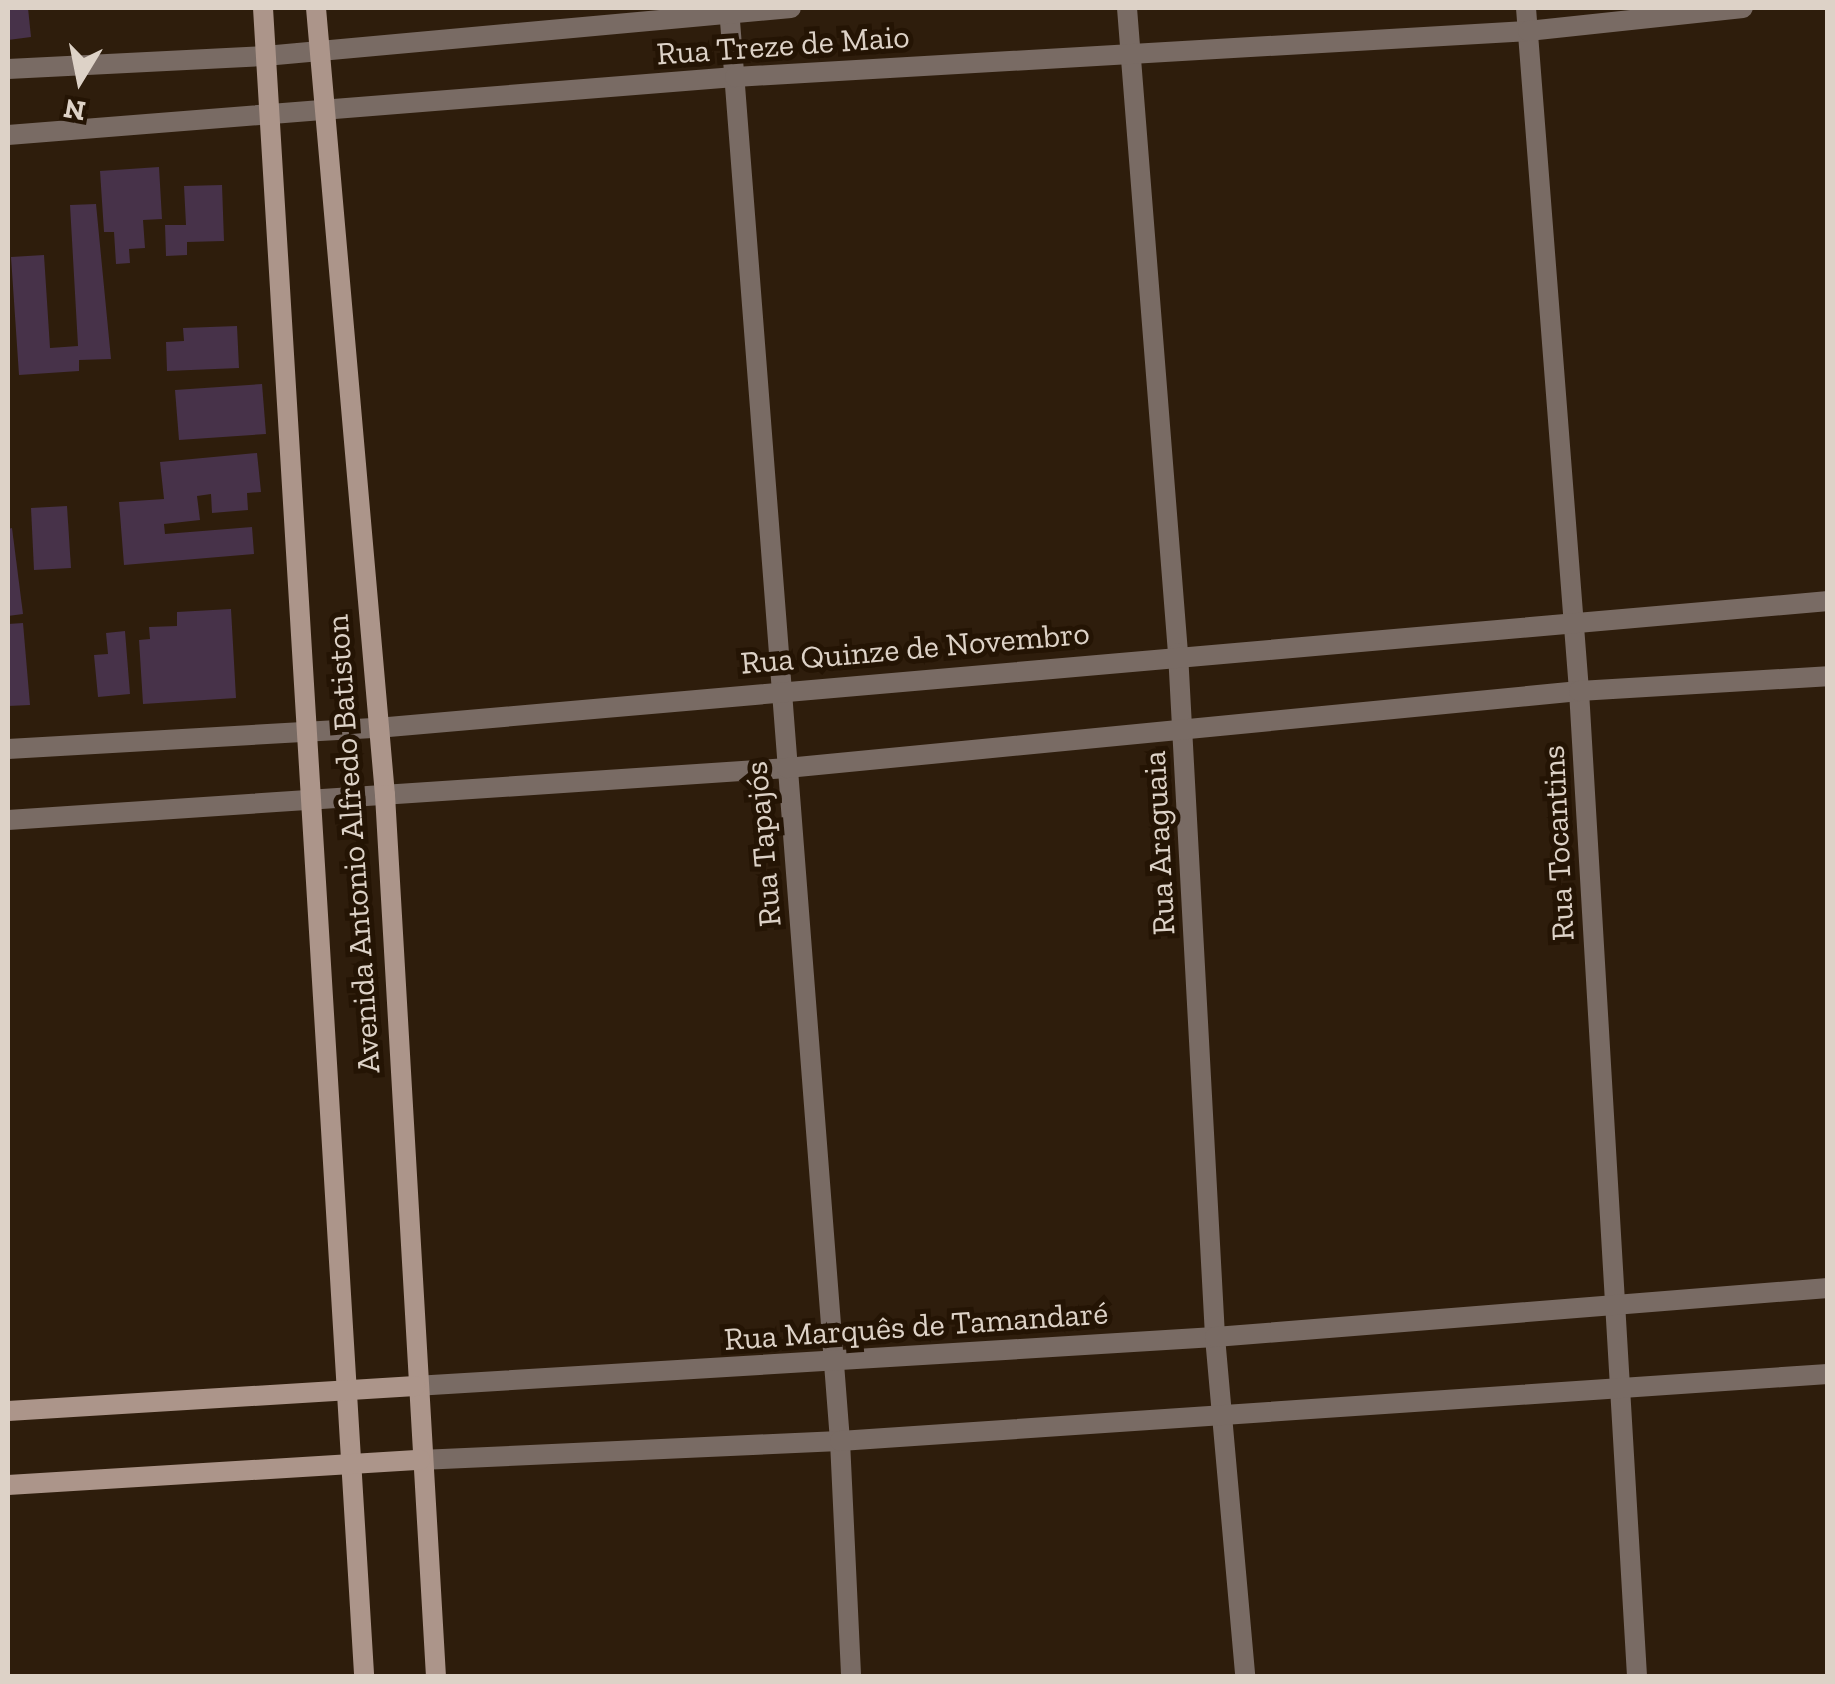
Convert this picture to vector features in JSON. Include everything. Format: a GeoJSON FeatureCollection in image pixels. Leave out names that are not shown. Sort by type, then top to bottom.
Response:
{"type":"FeatureCollection","features":[{"type":"Feature","properties":{"kind":"street","name":"Avenida Antonio Alfredo Batiston"},"geometry":{"type":"LineString","coordinates":[[263,8],[364,1676]]}},
{"type":"Feature","properties":{"kind":"street","name":"Avenida Antonio Alfredo Batiston"},"geometry":{"type":"LineString","coordinates":[[316,8],[385,795],[415,1386],[436,1676]]}},
{"type":"Feature","properties":{"kind":"street","name":"Rua Treze de Maio"},"geometry":{"type":"LineString","coordinates":[[8,69],[264,56],[729,10],[791,8]]}},
{"type":"Feature","properties":{"kind":"street","name":"Rua Araguaia"},"geometry":{"type":"LineString","coordinates":[[1127,8],[1178,653],[1215,1337],[1245,1676]]}},
{"type":"Feature","properties":{"kind":"street","name":"Rua Tocantins"},"geometry":{"type":"LineString","coordinates":[[1526,8],[1579,690],[1637,1676]]}},
{"type":"Feature","properties":{"kind":"street","name":"Rua Treze de Maio"},"geometry":{"type":"LineString","coordinates":[[8,135],[735,77],[1528,31],[1743,8]]}},
{"type":"Feature","properties":{"kind":"street","name":"Rua Tapajós"},"geometry":{"type":"LineString","coordinates":[[729,10],[840,1440],[851,1676]]}},
{"type":"Feature","properties":{"kind":"street","name":"Rua Quinze de Novembro"},"geometry":{"type":"LineString","coordinates":[[8,750],[377,728],[1178,653],[1573,625],[1828,601]]}},
{"type":"Feature","properties":{"kind":"street"},"geometry":{"type":"LineString","coordinates":[[8,820],[787,768],[1579,690],[1828,676]]}},
{"type":"Feature","properties":{"kind":"street","name":"Rua Marquês de Tamandaré"},"geometry":{"type":"LineString","coordinates":[[8,1411],[833,1363],[1828,1288]]}},
{"type":"Feature","properties":{"kind":"street"},"geometry":{"type":"LineString","coordinates":[[8,1486],[420,1460],[840,1440],[1828,1374]]}},
{"type":"Feature","properties":{"kind":"building"},"geometry":{"type":"Polygon","coordinates":[[[8,8],[28,8],[31,37],[8,40],[8,8]]]}},
{"type":"Feature","properties":{"kind":"building"},"geometry":{"type":"Polygon","coordinates":[[[159,167],[162,219],[143,220],[145,248],[129,249],[130,263],[116,264],[114,232],[104,232],[100,171],[159,167]]]}},
{"type":"Feature","properties":{"kind":"building"},"geometry":{"type":"Polygon","coordinates":[[[222,185],[224,241],[187,242],[187,255],[166,256],[165,225],[186,225],[184,186],[222,185]]]}},
{"type":"Feature","properties":{"kind":"building"},"geometry":{"type":"Polygon","coordinates":[[[96,204],[111,359],[79,360],[79,371],[19,375],[11,257],[44,255],[50,348],[78,346],[70,205],[96,204]]]}},
{"type":"Feature","properties":{"kind":"building"},"geometry":{"type":"Polygon","coordinates":[[[237,326],[239,368],[167,371],[166,342],[184,341],[183,328],[237,326]]]}},
{"type":"Feature","properties":{"kind":"building"},"geometry":{"type":"Polygon","coordinates":[[[262,384],[266,434],[179,440],[175,390],[262,384]]]}},
{"type":"Feature","properties":{"kind":"building"},"geometry":{"type":"Polygon","coordinates":[[[257,453],[261,492],[247,493],[248,510],[212,513],[211,494],[197,496],[200,520],[164,524],[165,534],[252,527],[254,554],[124,565],[119,502],[164,499],[160,462],[257,453]]]}},
{"type":"Feature","properties":{"kind":"building"},"geometry":{"type":"Polygon","coordinates":[[[67,506],[71,568],[34,570],[31,508],[67,506]]]}},
{"type":"Feature","properties":{"kind":"building"},"geometry":{"type":"Polygon","coordinates":[[[12,528],[23,614],[8,616],[8,529],[12,528]]]}},
{"type":"Feature","properties":{"kind":"building"},"geometry":{"type":"Polygon","coordinates":[[[231,609],[236,698],[143,704],[139,640],[150,639],[149,627],[177,626],[177,612],[231,609]]]}},
{"type":"Feature","properties":{"kind":"building"},"geometry":{"type":"Polygon","coordinates":[[[23,623],[30,705],[8,706],[8,624],[23,623]]]}},
{"type":"Feature","properties":{"kind":"building"},"geometry":{"type":"Polygon","coordinates":[[[125,631],[130,694],[98,697],[94,655],[108,654],[106,633],[125,631]]]}}]}
